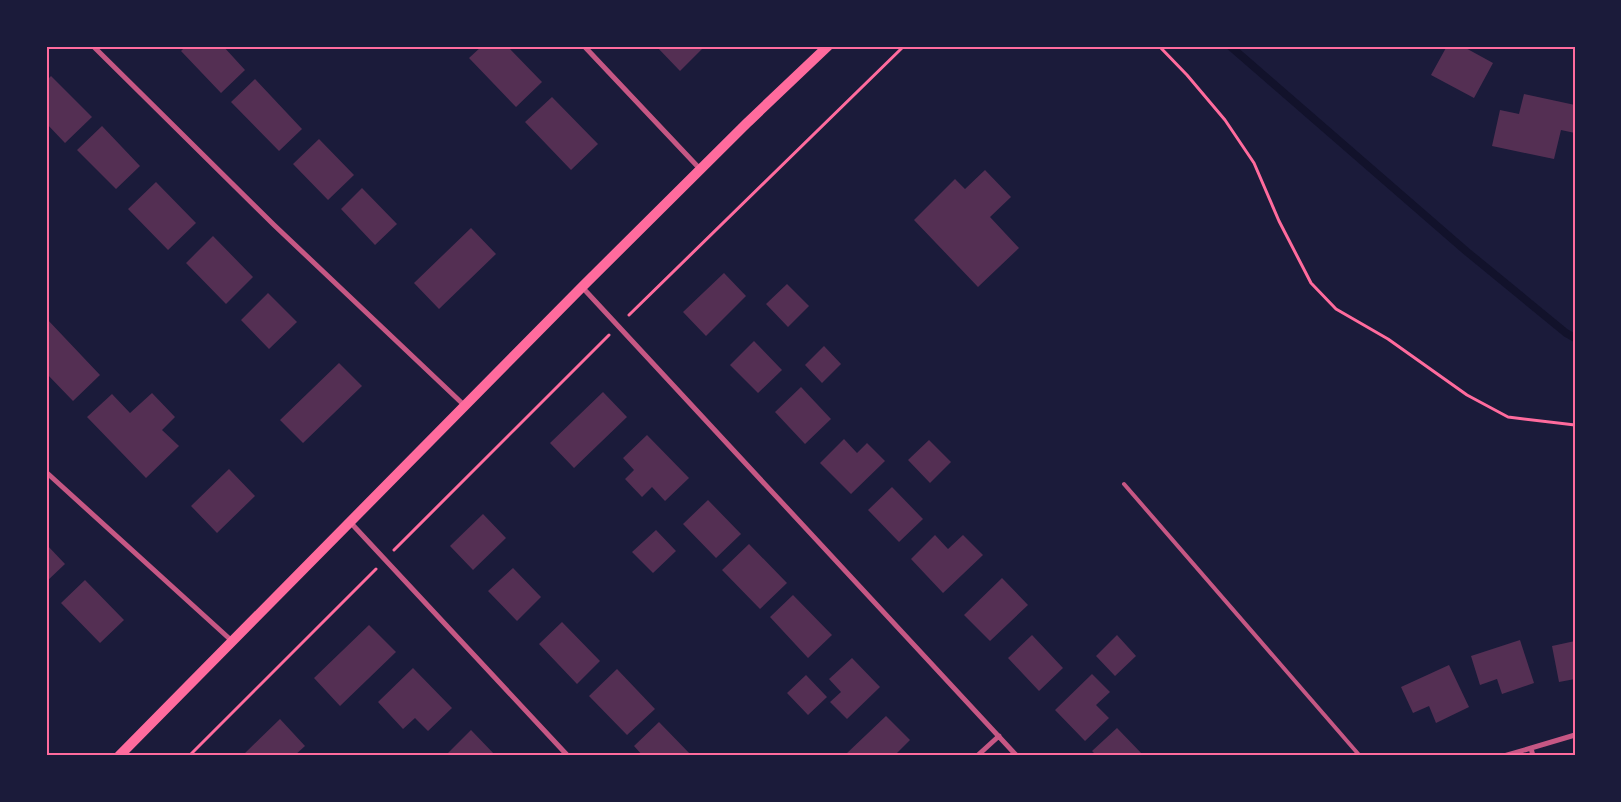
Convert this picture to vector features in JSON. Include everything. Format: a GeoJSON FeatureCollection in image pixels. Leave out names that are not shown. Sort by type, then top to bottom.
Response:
{"type":"FeatureCollection","features":[{"type":"Feature","properties":{"kind":"main road"},"geometry":{"type":"LineString","coordinates":[[119,756],[582,287],[748,122],[828,46]]}},
{"type":"Feature","properties":{"kind":"street"},"geometry":{"type":"LineString","coordinates":[[93,46],[268,218],[465,406]]}},
{"type":"Feature","properties":{"kind":"street"},"geometry":{"type":"LineString","coordinates":[[584,46],[701,170]]}},
{"type":"Feature","properties":{"kind":"street"},"geometry":{"type":"LineString","coordinates":[[582,287],[1017,756]]}},
{"type":"Feature","properties":{"kind":"street"},"geometry":{"type":"LineString","coordinates":[[46,472],[232,641]]}},
{"type":"Feature","properties":{"kind":"street"},"geometry":{"type":"LineString","coordinates":[[350,522],[568,756]]}},
{"type":"Feature","properties":{"kind":"street"},"geometry":{"type":"LineString","coordinates":[[1504,756],[1575,735]]}},
{"type":"Feature","properties":{"kind":"street"},"geometry":{"type":"LineString","coordinates":[[977,756],[999,736]]}},
{"type":"Feature","properties":{"kind":"street"},"geometry":{"type":"LineString","coordinates":[[1531,748],[1533,756]]}},
{"type":"Feature","properties":{"kind":"lane"},"geometry":{"type":"LineString","coordinates":[[1124,484],[1360,756]]}},
{"type":"Feature","properties":{"kind":"path"},"geometry":{"type":"LineString","coordinates":[[190,756],[698,246],[904,46]]}},
{"type":"Feature","properties":{"kind":"path"},"geometry":{"type":"LineString","coordinates":[[1159,46],[1225,120],[1254,163],[1279,221],[1311,283],[1336,309],[1388,339],[1467,395],[1508,417],[1575,425]]}},
{"type":"Feature","properties":{"kind":"building"},"geometry":{"type":"Polygon","coordinates":[[[186,46],[223,46],[245,70],[221,93],[181,51],[186,46]]]}},
{"type":"Feature","properties":{"kind":"building"},"geometry":{"type":"Polygon","coordinates":[[[482,46],[507,46],[542,82],[516,107],[469,58],[482,46]]]}},
{"type":"Feature","properties":{"kind":"building"},"geometry":{"type":"Polygon","coordinates":[[[656,46],[701,46],[703,48],[680,71],[656,46]]]}},
{"type":"Feature","properties":{"kind":"building"},"geometry":{"type":"Polygon","coordinates":[[[1447,46],[1462,46],[1493,63],[1474,98],[1431,75],[1447,46]]]}},
{"type":"Feature","properties":{"kind":"building"},"geometry":{"type":"Polygon","coordinates":[[[51,76],[92,117],[65,143],[46,123],[46,81],[51,76]]]}},
{"type":"Feature","properties":{"kind":"building"},"geometry":{"type":"Polygon","coordinates":[[[255,79],[302,129],[279,151],[231,102],[255,79]]]}},
{"type":"Feature","properties":{"kind":"building"},"geometry":{"type":"Polygon","coordinates":[[[1524,94],[1575,105],[1575,133],[1561,130],[1554,159],[1492,146],[1500,110],[1519,114],[1524,94]]]}},
{"type":"Feature","properties":{"kind":"building"},"geometry":{"type":"Polygon","coordinates":[[[552,97],[598,144],[571,170],[525,122],[552,97]]]}},
{"type":"Feature","properties":{"kind":"building"},"geometry":{"type":"Polygon","coordinates":[[[102,126],[140,166],[116,189],[77,150],[102,126]]]}},
{"type":"Feature","properties":{"kind":"building"},"geometry":{"type":"Polygon","coordinates":[[[319,139],[354,175],[328,200],[293,164],[319,139]]]}},
{"type":"Feature","properties":{"kind":"building"},"geometry":{"type":"Polygon","coordinates":[[[985,170],[1011,197],[990,217],[1019,248],[978,287],[914,220],[955,179],[965,189],[985,170]]]}},
{"type":"Feature","properties":{"kind":"building"},"geometry":{"type":"Polygon","coordinates":[[[156,182],[196,223],[168,250],[128,209],[156,182]]]}},
{"type":"Feature","properties":{"kind":"building"},"geometry":{"type":"Polygon","coordinates":[[[362,188],[397,224],[375,245],[341,209],[362,188]]]}},
{"type":"Feature","properties":{"kind":"building"},"geometry":{"type":"Polygon","coordinates":[[[471,228],[496,254],[439,309],[414,283],[471,228]]]}},
{"type":"Feature","properties":{"kind":"building"},"geometry":{"type":"Polygon","coordinates":[[[213,236],[253,277],[226,304],[186,263],[213,236]]]}},
{"type":"Feature","properties":{"kind":"building"},"geometry":{"type":"Polygon","coordinates":[[[724,273],[746,296],[706,336],[683,312],[724,273]]]}},
{"type":"Feature","properties":{"kind":"building"},"geometry":{"type":"Polygon","coordinates":[[[787,284],[809,306],[788,327],[766,304],[787,284]]]}},
{"type":"Feature","properties":{"kind":"building"},"geometry":{"type":"Polygon","coordinates":[[[268,293],[297,322],[269,349],[241,320],[268,293]]]}},
{"type":"Feature","properties":{"kind":"building"},"geometry":{"type":"Polygon","coordinates":[[[46,318],[100,375],[73,401],[46,373],[46,318]]]}},
{"type":"Feature","properties":{"kind":"building"},"geometry":{"type":"Polygon","coordinates":[[[754,341],[782,370],[758,393],[730,365],[754,341]]]}},
{"type":"Feature","properties":{"kind":"building"},"geometry":{"type":"Polygon","coordinates":[[[824,346],[841,364],[822,383],[805,365],[824,346]]]}},
{"type":"Feature","properties":{"kind":"building"},"geometry":{"type":"Polygon","coordinates":[[[339,363],[362,386],[303,443],[280,420],[339,363]]]}},
{"type":"Feature","properties":{"kind":"building"},"geometry":{"type":"Polygon","coordinates":[[[801,387],[831,419],[805,444],[775,412],[801,387]]]}},
{"type":"Feature","properties":{"kind":"building"},"geometry":{"type":"Polygon","coordinates":[[[603,392],[627,417],[574,468],[550,443],[603,392]]]}},
{"type":"Feature","properties":{"kind":"building"},"geometry":{"type":"Polygon","coordinates":[[[152,393],[175,417],[162,430],[179,446],[146,478],[87,417],[112,394],[130,413],[152,393]]]}},
{"type":"Feature","properties":{"kind":"building"},"geometry":{"type":"Polygon","coordinates":[[[647,435],[689,478],[665,501],[652,487],[642,497],[625,479],[634,470],[623,458],[647,435]]]}},
{"type":"Feature","properties":{"kind":"building"},"geometry":{"type":"Polygon","coordinates":[[[844,439],[857,453],[867,443],[885,461],[851,494],[820,463],[844,439]]]}},
{"type":"Feature","properties":{"kind":"building"},"geometry":{"type":"Polygon","coordinates":[[[929,440],[951,462],[930,483],[908,460],[929,440]]]}},
{"type":"Feature","properties":{"kind":"building"},"geometry":{"type":"Polygon","coordinates":[[[229,469],[255,496],[217,533],[191,506],[229,469]]]}},
{"type":"Feature","properties":{"kind":"building"},"geometry":{"type":"Polygon","coordinates":[[[892,487],[923,519],[899,542],[868,510],[892,487]]]}},
{"type":"Feature","properties":{"kind":"building"},"geometry":{"type":"Polygon","coordinates":[[[708,500],[741,534],[716,558],[683,524],[708,500]]]}},
{"type":"Feature","properties":{"kind":"building"},"geometry":{"type":"Polygon","coordinates":[[[483,514],[506,538],[473,570],[450,546],[483,514]]]}},
{"type":"Feature","properties":{"kind":"building"},"geometry":{"type":"Polygon","coordinates":[[[656,530],[676,551],[653,573],[632,552],[656,530]]]}},
{"type":"Feature","properties":{"kind":"building"},"geometry":{"type":"Polygon","coordinates":[[[935,535],[948,549],[963,535],[983,555],[943,593],[911,559],[935,535]]]}},
{"type":"Feature","properties":{"kind":"building"},"geometry":{"type":"Polygon","coordinates":[[[46,544],[65,564],[46,582],[46,544]]]}},
{"type":"Feature","properties":{"kind":"building"},"geometry":{"type":"Polygon","coordinates":[[[749,544],[787,583],[760,609],[722,570],[749,544]]]}},
{"type":"Feature","properties":{"kind":"building"},"geometry":{"type":"Polygon","coordinates":[[[513,568],[541,597],[517,621],[488,591],[513,568]]]}},
{"type":"Feature","properties":{"kind":"building"},"geometry":{"type":"Polygon","coordinates":[[[1002,578],[1028,605],[990,641],[964,615],[1002,578]]]}},
{"type":"Feature","properties":{"kind":"building"},"geometry":{"type":"Polygon","coordinates":[[[85,580],[124,620],[100,643],[61,603],[85,580]]]}},
{"type":"Feature","properties":{"kind":"building"},"geometry":{"type":"Polygon","coordinates":[[[793,595],[832,635],[808,658],[770,617],[793,595]]]}},
{"type":"Feature","properties":{"kind":"building"},"geometry":{"type":"Polygon","coordinates":[[[562,622],[600,661],[577,684],[539,644],[562,622]]]}},
{"type":"Feature","properties":{"kind":"building"},"geometry":{"type":"Polygon","coordinates":[[[369,625],[396,652],[340,706],[314,678],[369,625]]]}},
{"type":"Feature","properties":{"kind":"building"},"geometry":{"type":"Polygon","coordinates":[[[1032,635],[1063,668],[1039,691],[1008,658],[1032,635]]]}},
{"type":"Feature","properties":{"kind":"building"},"geometry":{"type":"Polygon","coordinates":[[[1117,635],[1136,656],[1115,676],[1096,656],[1117,635]]]}},
{"type":"Feature","properties":{"kind":"building"},"geometry":{"type":"Polygon","coordinates":[[[1520,640],[1534,683],[1502,694],[1497,679],[1480,685],[1471,656],[1520,640]]]}},
{"type":"Feature","properties":{"kind":"building"},"geometry":{"type":"Polygon","coordinates":[[[1575,641],[1575,679],[1559,682],[1552,646],[1575,641]]]}},
{"type":"Feature","properties":{"kind":"building"},"geometry":{"type":"Polygon","coordinates":[[[852,658],[880,687],[847,719],[830,702],[841,692],[829,679],[852,658]]]}},
{"type":"Feature","properties":{"kind":"building"},"geometry":{"type":"Polygon","coordinates":[[[1449,665],[1469,707],[1436,723],[1429,706],[1413,713],[1401,687],[1449,665]]]}},
{"type":"Feature","properties":{"kind":"building"},"geometry":{"type":"Polygon","coordinates":[[[413,668],[452,708],[428,731],[415,718],[403,729],[378,702],[413,668]]]}},
{"type":"Feature","properties":{"kind":"building"},"geometry":{"type":"Polygon","coordinates":[[[617,669],[655,709],[627,735],[589,696],[617,669]]]}},
{"type":"Feature","properties":{"kind":"building"},"geometry":{"type":"Polygon","coordinates":[[[1092,674],[1110,692],[1096,705],[1109,718],[1085,741],[1055,710],[1092,674]]]}},
{"type":"Feature","properties":{"kind":"building"},"geometry":{"type":"Polygon","coordinates":[[[806,675],[827,697],[808,715],[787,693],[806,675]]]}},
{"type":"Feature","properties":{"kind":"building"},"geometry":{"type":"Polygon","coordinates":[[[886,716],[910,740],[894,756],[848,756],[846,754],[886,716]]]}},
{"type":"Feature","properties":{"kind":"building"},"geometry":{"type":"Polygon","coordinates":[[[280,719],[305,746],[294,756],[242,756],[280,719]]]}},
{"type":"Feature","properties":{"kind":"building"},"geometry":{"type":"Polygon","coordinates":[[[659,722],[692,756],[643,756],[634,746],[659,722]]]}},
{"type":"Feature","properties":{"kind":"building"},"geometry":{"type":"Polygon","coordinates":[[[1117,728],[1144,756],[1097,756],[1092,751],[1117,728]]]}},
{"type":"Feature","properties":{"kind":"building"},"geometry":{"type":"Polygon","coordinates":[[[471,730],[496,756],[449,756],[447,754],[471,730]]]}},
{"type":"Feature","properties":{"kind":"waterway"},"geometry":{"type":"LineString","coordinates":[[1230,46],[1466,251],[1566,333],[1575,338]]}}]}
